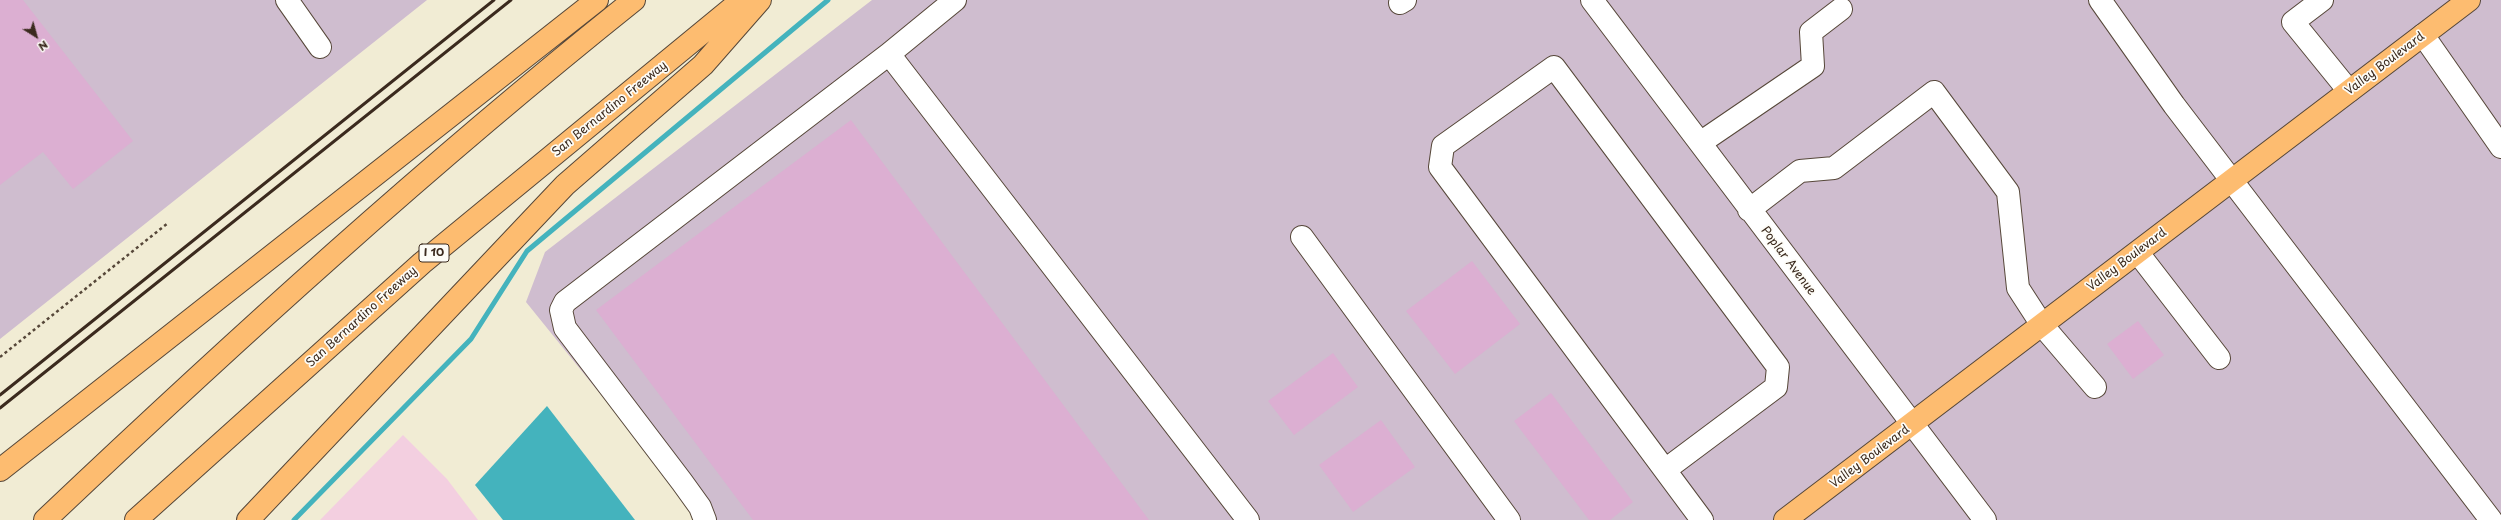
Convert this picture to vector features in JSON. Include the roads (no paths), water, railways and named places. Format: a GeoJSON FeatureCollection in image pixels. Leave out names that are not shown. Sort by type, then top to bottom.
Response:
{"type":"FeatureCollection","features":[{"type":"Feature","properties":{"kind":"main road"},"geometry":{"type":"LineString","coordinates":[[0,470],[597,0]]}},
{"type":"Feature","properties":{"kind":"main road"},"geometry":{"type":"LineString","coordinates":[[45,520],[170,402],[375,217],[566,54],[634,0]]}},
{"type":"Feature","properties":{"kind":"main road","name":"San Bernardino Freeway"},"geometry":{"type":"LineString","coordinates":[[136,520],[422,263],[742,0]]}},
{"type":"Feature","properties":{"kind":"main road"},"geometry":{"type":"LineString","coordinates":[[248,520],[565,185],[703,65],[760,0]]}},
{"type":"Feature","properties":{"kind":"main road","name":"Valley Boulevard"},"geometry":{"type":"LineString","coordinates":[[1785,520],[2469,0]]}},
{"type":"Feature","properties":{"kind":"main road"},"geometry":{"type":"LineString","coordinates":[[149,520],[208,455]]}},
{"type":"Feature","properties":{"kind":"street"},"geometry":{"type":"LineString","coordinates":[[287,0],[320,47]]}},
{"type":"Feature","properties":{"kind":"street"},"geometry":{"type":"LineString","coordinates":[[705,520],[700,507],[682,482],[565,328],[561,310],[565,302],[574,294],[889,54],[955,0]]}},
{"type":"Feature","properties":{"kind":"street","name":"Poplar Avenue"},"geometry":{"type":"LineString","coordinates":[[1592,0],[1984,520]]}},
{"type":"Feature","properties":{"kind":"street"},"geometry":{"type":"LineString","coordinates":[[2100,0],[2174,105],[2233,180],[2491,520]]}},
{"type":"Feature","properties":{"kind":"street"},"geometry":{"type":"LineString","coordinates":[[2322,0],[2294,22],[2349,91]]}},
{"type":"Feature","properties":{"kind":"street"},"geometry":{"type":"LineString","coordinates":[[1700,143],[1813,66],[1811,32],[1841,9]]}},
{"type":"Feature","properties":{"kind":"street"},"geometry":{"type":"LineString","coordinates":[[2423,35],[2501,147]]}},
{"type":"Feature","properties":{"kind":"street"},"geometry":{"type":"LineString","coordinates":[[889,54],[1248,520]]}},
{"type":"Feature","properties":{"kind":"street"},"geometry":{"type":"LineString","coordinates":[[1665,470],[1776,387],[1778,367],[1554,67],[1443,146],[1440,168],[1702,520]]}},
{"type":"Feature","properties":{"kind":"street"},"geometry":{"type":"LineString","coordinates":[[1749,210],[1800,171],[1834,168],[1934,92],[2008,192],[2018,288],[2042,325],[2095,387]]}},
{"type":"Feature","properties":{"kind":"street"},"geometry":{"type":"LineString","coordinates":[[1302,238],[1509,520]]}},
{"type":"Feature","properties":{"kind":"street"},"geometry":{"type":"LineString","coordinates":[[2138,253],[2220,358]]}},
{"type":"Feature","properties":{"kind":"water"},"geometry":{"type":"Polygon","coordinates":[[[547,406],[635,520],[503,520],[475,485],[547,406]]]}},
{"type":"Feature","properties":{"kind":"waterway"},"geometry":{"type":"LineString","coordinates":[[294,520],[471,339],[527,251],[828,0]]}},
{"type":"Feature","properties":{"kind":"railway"},"geometry":{"type":"LineString","coordinates":[[0,395],[494,0]]}},
{"type":"Feature","properties":{"kind":"railway"},"geometry":{"type":"LineString","coordinates":[[0,408],[511,0]]}}]}
